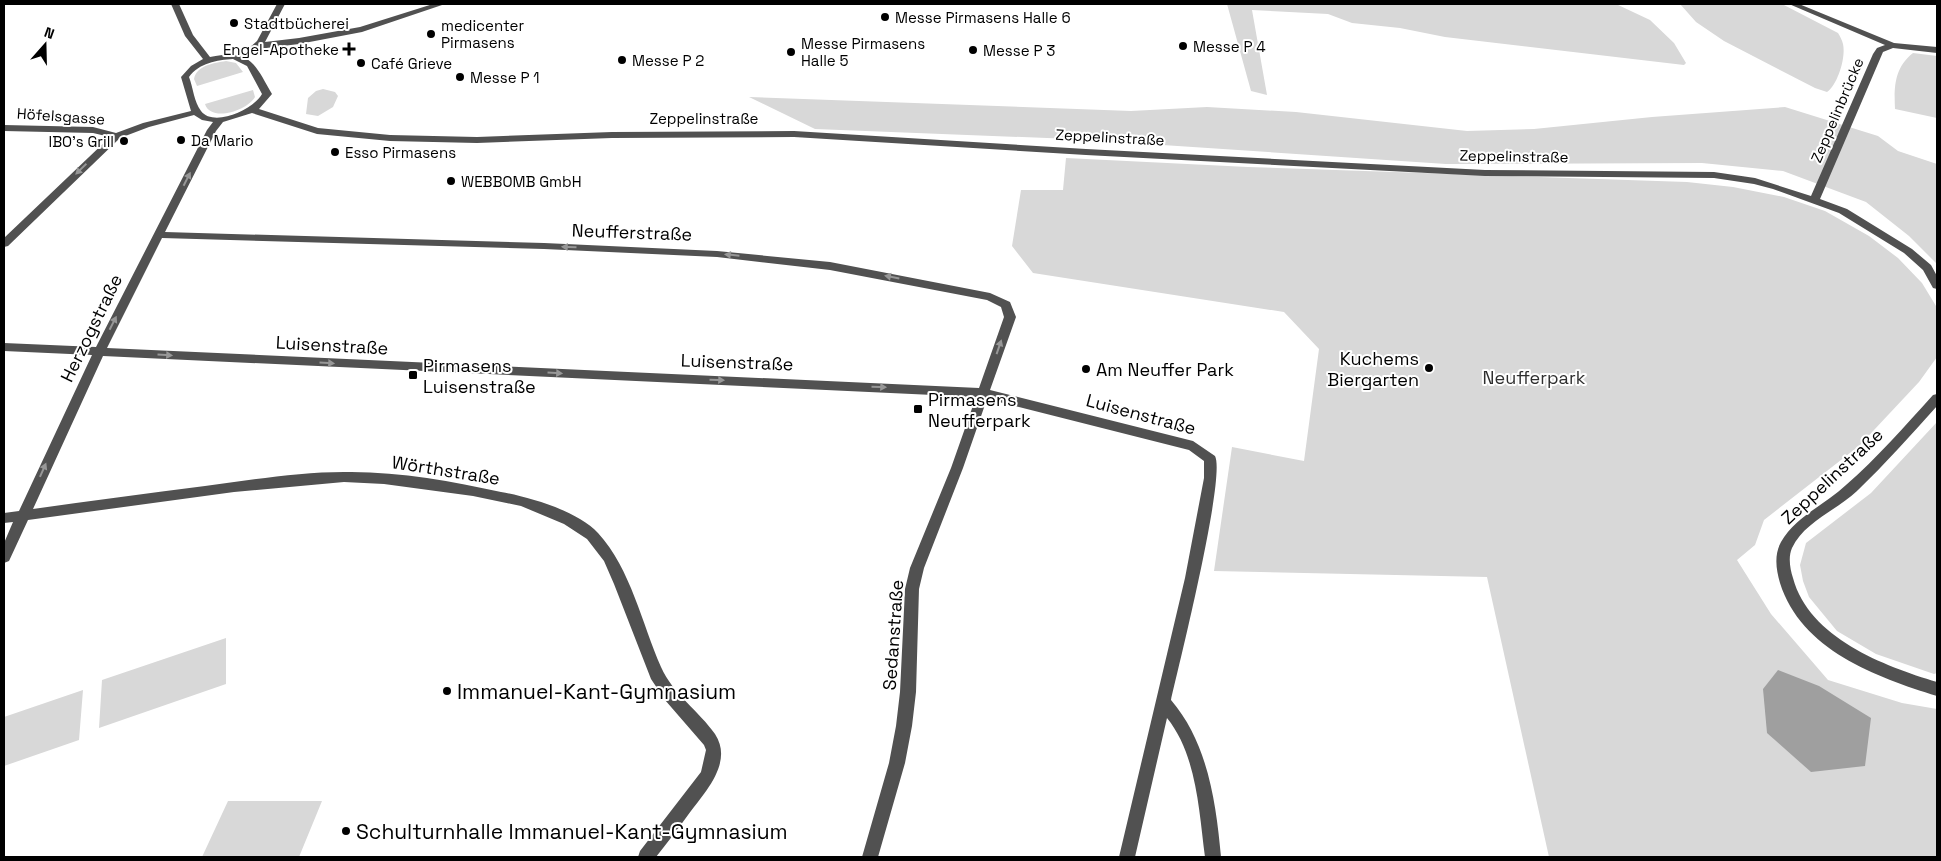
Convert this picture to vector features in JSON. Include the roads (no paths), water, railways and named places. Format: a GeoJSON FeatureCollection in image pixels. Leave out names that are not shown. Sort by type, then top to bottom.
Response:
{"type":"FeatureCollection","features":[{"type":"Feature","properties":{"kind":"street"},"geometry":{"type":"LineString","coordinates":[[175,4],[189,36],[208,60]]}},
{"type":"Feature","properties":{"kind":"street"},"geometry":{"type":"LineString","coordinates":[[240,56],[257,45],[281,4]]}},
{"type":"Feature","properties":{"kind":"street"},"geometry":{"type":"LineString","coordinates":[[257,45],[299,41],[362,28],[441,4]]}},
{"type":"Feature","properties":{"kind":"street"},"geometry":{"type":"LineString","coordinates":[[1793,4],[1892,45],[1937,50]]}},
{"type":"Feature","properties":{"kind":"street","name":"Zeppelinbrücke"},"geometry":{"type":"LineString","coordinates":[[1815,199],[1877,54],[1880,50],[1892,45]]}},
{"type":"Feature","properties":{"kind":"street"},"geometry":{"type":"LineString","coordinates":[[226,56],[240,56],[248,61],[267,94],[260,105],[242,115],[220,120],[204,118],[197,112],[184,77],[194,67],[208,60],[226,56]]}},
{"type":"Feature","properties":{"kind":"street","name":"Zeppelinstraße"},"geometry":{"type":"LineString","coordinates":[[252,110],[317,132],[390,138],[477,140],[630,135],[794,134],[1086,152],[1485,173],[1704,174],[1755,181],[1815,199],[1843,211],[1908,251],[1927,268],[1937,285]]}},
{"type":"Feature","properties":{"kind":"street"},"geometry":{"type":"LineString","coordinates":[[4,244],[117,136],[133,128],[197,112]]}},
{"type":"Feature","properties":{"kind":"street","name":"Herzogstraße"},"geometry":{"type":"LineString","coordinates":[[4,557],[98,352],[212,130],[220,120]]}},
{"type":"Feature","properties":{"kind":"street","name":"Höfelsgasse"},"geometry":{"type":"LineString","coordinates":[[4,128],[93,130],[117,136]]}},
{"type":"Feature","properties":{"kind":"street","name":"Neufferstraße"},"geometry":{"type":"LineString","coordinates":[[158,235],[668,251],[782,260],[869,272],[990,297],[1006,305],[1010,317],[983,393]]}},
{"type":"Feature","properties":{"kind":"street","name":"Luisenstraße"},"geometry":{"type":"LineString","coordinates":[[4,347],[983,393],[1181,442],[1194,446],[1210,460],[1210,478],[1193,569],[1163,702]]}},
{"type":"Feature","properties":{"kind":"street","name":"Sedanstraße"},"geometry":{"type":"LineString","coordinates":[[870,857],[897,763],[904,726],[908,692],[912,589],[917,568],[957,468],[983,393]]}},
{"type":"Feature","properties":{"kind":"street","name":"Zeppelinstraße"},"geometry":{"type":"LineString","coordinates":[[1937,398],[1849,490],[1794,533],[1784,549],[1784,565],[1786,582],[1798,606],[1834,643],[1878,669],[1937,689]]}},
{"type":"Feature","properties":{"kind":"street","name":"Wörthstraße"},"geometry":{"type":"LineString","coordinates":[[4,518],[285,481],[344,477],[384,479],[473,491],[545,509],[584,529],[592,535],[604,550],[621,584],[656,674],[670,695],[710,740],[714,750],[707,778],[646,857]]}},
{"type":"Feature","properties":{"kind":"street"},"geometry":{"type":"LineString","coordinates":[[1128,857],[1163,702]]}},
{"type":"Feature","properties":{"kind":"street"},"geometry":{"type":"LineString","coordinates":[[1163,702],[1180,724],[1193,754],[1203,795],[1213,857]]}},
{"type":"Feature","properties":{"kind":"place","name":"Messe Pirmasens Halle 6"},"geometry":{"type":"Point","coordinates":[885,17]}},
{"type":"Feature","properties":{"kind":"place","name":"Stadtbücherei"},"geometry":{"type":"Point","coordinates":[234,23]}},
{"type":"Feature","properties":{"kind":"place","name":"medicenter Pirmasens"},"geometry":{"type":"Point","coordinates":[431,34]}},
{"type":"Feature","properties":{"kind":"place","name":"Messe P 4"},"geometry":{"type":"Point","coordinates":[1183,46]}},
{"type":"Feature","properties":{"kind":"place","name":"Engel-Apotheke"},"geometry":{"type":"Point","coordinates":[349,49]}},
{"type":"Feature","properties":{"kind":"place","name":"Messe P 3"},"geometry":{"type":"Point","coordinates":[973,50]}},
{"type":"Feature","properties":{"kind":"place","name":"Messe Pirmasens Halle 5"},"geometry":{"type":"Point","coordinates":[791,52]}},
{"type":"Feature","properties":{"kind":"place","name":"Messe P 2"},"geometry":{"type":"Point","coordinates":[622,60]}},
{"type":"Feature","properties":{"kind":"place","name":"Café Grieve"},"geometry":{"type":"Point","coordinates":[361,63]}},
{"type":"Feature","properties":{"kind":"place","name":"Messe P 1"},"geometry":{"type":"Point","coordinates":[460,77]}},
{"type":"Feature","properties":{"kind":"place","name":"Da Mario"},"geometry":{"type":"Point","coordinates":[181,140]}},
{"type":"Feature","properties":{"kind":"place","name":"IBO's Grill"},"geometry":{"type":"Point","coordinates":[124,141]}},
{"type":"Feature","properties":{"kind":"place","name":"Esso Pirmasens"},"geometry":{"type":"Point","coordinates":[335,152]}},
{"type":"Feature","properties":{"kind":"place","name":"WEBBOMB GmbH"},"geometry":{"type":"Point","coordinates":[451,181]}},
{"type":"Feature","properties":{"kind":"place","name":"Kuchems Biergarten"},"geometry":{"type":"Point","coordinates":[1429,368]}},
{"type":"Feature","properties":{"kind":"place","name":"Am Neuffer Park"},"geometry":{"type":"Point","coordinates":[1086,369]}},
{"type":"Feature","properties":{"kind":"place","name":"Pirmasens Luisenstraße"},"geometry":{"type":"Point","coordinates":[413,375]}},
{"type":"Feature","properties":{"kind":"place","name":"Pirmasens Neufferpark"},"geometry":{"type":"Point","coordinates":[918,409]}},
{"type":"Feature","properties":{"kind":"place","name":"Immanuel-Kant-Gymnasium"},"geometry":{"type":"Point","coordinates":[447,691]}},
{"type":"Feature","properties":{"kind":"place","name":"Schulturnhalle Immanuel-Kant-Gymnasium"},"geometry":{"type":"Point","coordinates":[346,831]}},
{"type":"Feature","properties":{"kind":"park label","name":"Neufferpark"},"geometry":{"type":"Point","coordinates":[1534,377]}}]}
